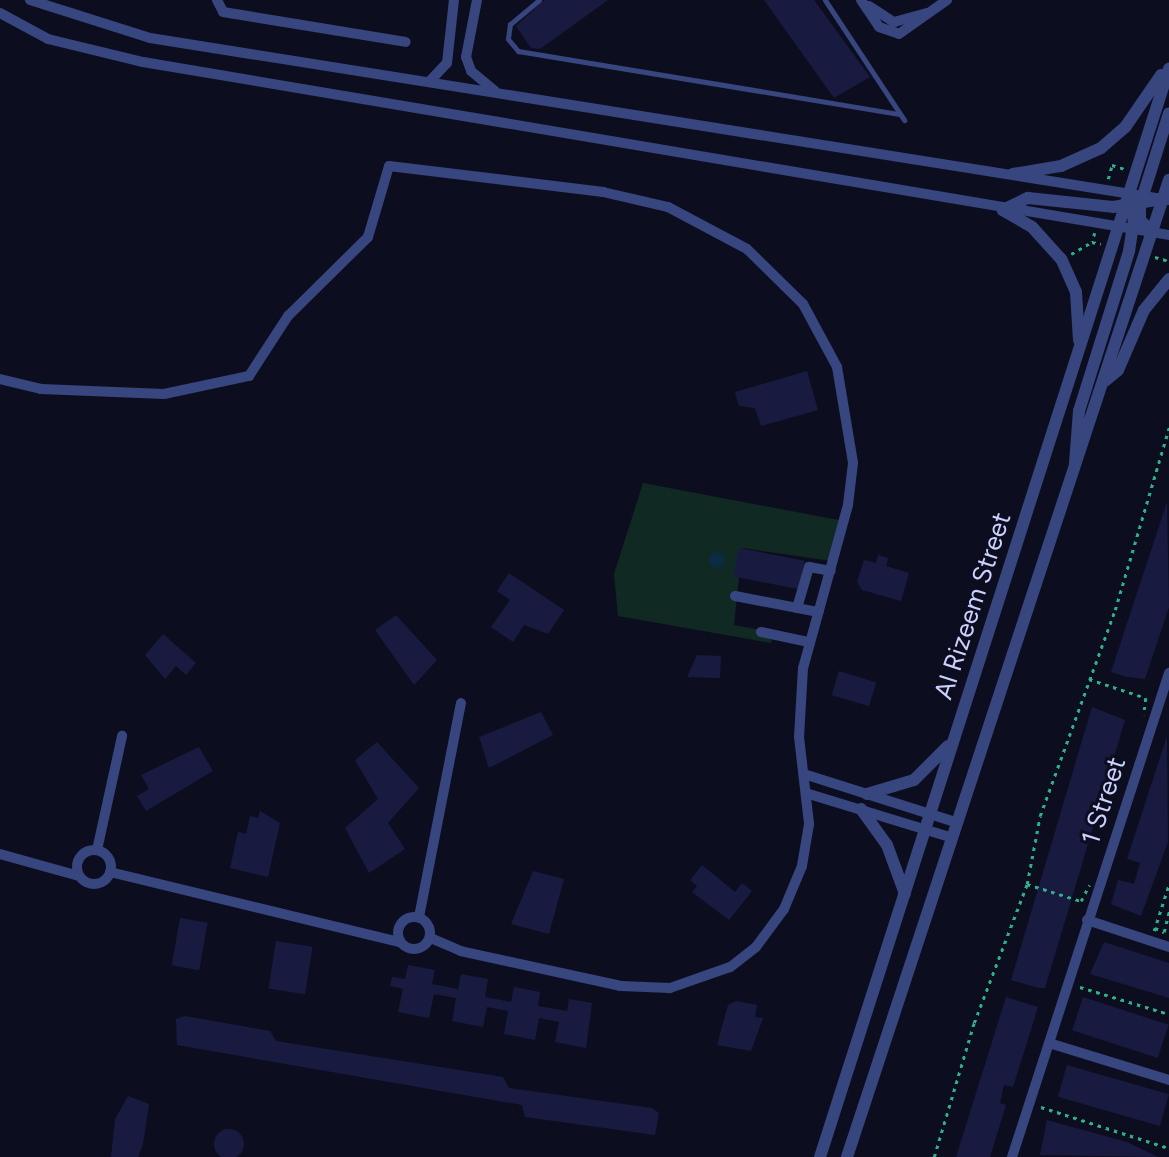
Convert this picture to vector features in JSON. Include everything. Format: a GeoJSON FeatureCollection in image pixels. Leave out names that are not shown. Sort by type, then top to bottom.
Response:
{"type":"FeatureCollection","features":[{"type":"Feature","properties":{"kind":"street"},"geometry":{"type":"LineString","coordinates":[[30,0],[150,38],[1013,174],[1163,217]]}},
{"type":"Feature","properties":{"kind":"street"},"geometry":{"type":"LineString","coordinates":[[217,0],[223,12],[406,42]]}},
{"type":"Feature","properties":{"kind":"street"},"geometry":{"type":"LineString","coordinates":[[430,81],[447,63],[456,0],[477,0],[466,57],[471,71],[496,92]]}},
{"type":"Feature","properties":{"kind":"street"},"geometry":{"type":"LineString","coordinates":[[863,0],[873,22],[892,33],[914,29],[947,0]]}},
{"type":"Feature","properties":{"kind":"street"},"geometry":{"type":"LineString","coordinates":[[0,13],[48,38],[143,62],[603,135],[1003,210],[1118,227],[1134,209]]}},
{"type":"Feature","properties":{"kind":"street"},"geometry":{"type":"LineString","coordinates":[[1013,174],[1061,166],[1101,148],[1126,126],[1169,66]]}},
{"type":"Feature","properties":{"kind":"street","name":"Al Rizeem Street"},"geometry":{"type":"LineString","coordinates":[[820,1157],[1118,227],[1134,209],[1169,66]]}},
{"type":"Feature","properties":{"kind":"street"},"geometry":{"type":"LineString","coordinates":[[1075,470],[1079,411],[1134,209],[1169,113]]}},
{"type":"Feature","properties":{"kind":"street"},"geometry":{"type":"LineString","coordinates":[[0,379],[41,388],[164,394],[248,376],[262,366],[288,316],[368,237],[388,166],[647,200],[709,224],[747,249],[792,290],[821,332],[843,386],[852,443],[848,505],[809,642],[799,714],[809,794],[804,858],[784,909],[756,947],[701,981],[654,989],[621,986],[461,951],[430,937],[419,917],[461,703]]}},
{"type":"Feature","properties":{"kind":"street"},"geometry":{"type":"LineString","coordinates":[[1003,210],[1028,198],[1134,209],[1166,200],[1169,180]]}},
{"type":"Feature","properties":{"kind":"street","name":"Al Rizeem Street"},"geometry":{"type":"LineString","coordinates":[[847,1157],[954,822],[1105,381],[1152,232],[1163,217],[1166,200]]}},
{"type":"Feature","properties":{"kind":"street"},"geometry":{"type":"LineString","coordinates":[[1134,209],[1152,232],[1169,235]]}},
{"type":"Feature","properties":{"kind":"street"},"geometry":{"type":"LineString","coordinates":[[1003,210],[1032,227],[1061,259],[1076,292],[1079,350]]}},
{"type":"Feature","properties":{"kind":"street"},"geometry":{"type":"LineString","coordinates":[[1105,381],[1118,370],[1144,310],[1169,279]]}},
{"type":"Feature","properties":{"kind":"street"},"geometry":{"type":"LineString","coordinates":[[797,608],[807,569],[831,571]]}},
{"type":"Feature","properties":{"kind":"street"},"geometry":{"type":"LineString","coordinates":[[735,596],[818,612]]}},
{"type":"Feature","properties":{"kind":"street"},"geometry":{"type":"LineString","coordinates":[[761,632],[809,642]]}},
{"type":"Feature","properties":{"kind":"street","name":"1 Street"},"geometry":{"type":"LineString","coordinates":[[1012,1157],[1153,718],[1165,696],[1169,673]]}},
{"type":"Feature","properties":{"kind":"street"},"geometry":{"type":"LineString","coordinates":[[97,850],[122,736]]}},
{"type":"Feature","properties":{"kind":"street"},"geometry":{"type":"LineString","coordinates":[[867,794],[914,780],[953,741]]}},
{"type":"Feature","properties":{"kind":"street"},"geometry":{"type":"LineString","coordinates":[[807,775],[954,822]]}},
{"type":"Feature","properties":{"kind":"street"},"geometry":{"type":"LineString","coordinates":[[809,794],[950,836]]}},
{"type":"Feature","properties":{"kind":"street"},"geometry":{"type":"LineString","coordinates":[[861,809],[887,845],[905,894]]}},
{"type":"Feature","properties":{"kind":"street"},"geometry":{"type":"LineString","coordinates":[[51,866],[79,859],[97,850]]}},
{"type":"Feature","properties":{"kind":"street"},"geometry":{"type":"LineString","coordinates":[[97,850],[109,858],[110,873]]}},
{"type":"Feature","properties":{"kind":"street"},"geometry":{"type":"LineString","coordinates":[[0,854],[51,866],[96,884],[110,873]]}},
{"type":"Feature","properties":{"kind":"street"},"geometry":{"type":"LineString","coordinates":[[79,859],[79,876]]}},
{"type":"Feature","properties":{"kind":"street"},"geometry":{"type":"LineString","coordinates":[[110,873],[373,932],[416,949],[430,937]]}},
{"type":"Feature","properties":{"kind":"street"},"geometry":{"type":"LineString","coordinates":[[373,932],[419,917]]}},
{"type":"Feature","properties":{"kind":"street"},"geometry":{"type":"LineString","coordinates":[[1087,920],[1169,947]]}},
{"type":"Feature","properties":{"kind":"street"},"geometry":{"type":"LineString","coordinates":[[400,924],[400,942]]}},
{"type":"Feature","properties":{"kind":"street"},"geometry":{"type":"LineString","coordinates":[[1049,1043],[1169,1080]]}},
{"type":"Feature","properties":{"kind":"lane"},"geometry":{"type":"LineString","coordinates":[[539,0],[507,31],[518,51],[898,114]]}},
{"type":"Feature","properties":{"kind":"lane"},"geometry":{"type":"LineString","coordinates":[[825,0],[904,120]]}},
{"type":"Feature","properties":{"kind":"path"},"geometry":{"type":"LineString","coordinates":[[1061,259],[1092,242]]}},
{"type":"Feature","properties":{"kind":"path"},"geometry":{"type":"LineString","coordinates":[[934,1157],[974,1023],[1027,884],[1040,816],[1089,679],[1169,428]]}},
{"type":"Feature","properties":{"kind":"path"},"geometry":{"type":"LineString","coordinates":[[1089,679],[1146,698],[1140,713],[1153,718]]}},
{"type":"Feature","properties":{"kind":"path"},"geometry":{"type":"LineString","coordinates":[[1027,884],[1081,901],[1086,884],[1097,887]]}},
{"type":"Feature","properties":{"kind":"path"},"geometry":{"type":"LineString","coordinates":[[1151,941],[1169,884]]}},
{"type":"Feature","properties":{"kind":"path"},"geometry":{"type":"LineString","coordinates":[[1155,928],[1164,932],[1169,912]]}},
{"type":"Feature","properties":{"kind":"path"},"geometry":{"type":"LineString","coordinates":[[1080,986],[1169,1014]]}},
{"type":"Feature","properties":{"kind":"path"},"geometry":{"type":"LineString","coordinates":[[1041,1107],[1169,1147]]}},
{"type":"Feature","properties":{"kind":"green space"},"geometry":{"type":"Polygon","coordinates":[[[643,483],[844,521],[832,561],[742,548],[734,625],[773,632],[771,643],[618,616],[614,574],[643,483]]]}},
{"type":"Feature","properties":{"kind":"water"},"geometry":{"type":"Polygon","coordinates":[[[714,552],[720,552],[725,560],[723,566],[714,568],[709,563],[709,557],[714,552]]]}},
{"type":"Feature","properties":{"kind":"building"},"geometry":{"type":"Polygon","coordinates":[[[544,0],[608,0],[540,49],[531,48],[516,26],[544,0]]]}},
{"type":"Feature","properties":{"kind":"building"},"geometry":{"type":"Polygon","coordinates":[[[764,0],[814,0],[870,77],[834,98],[764,0]]]}},
{"type":"Feature","properties":{"kind":"building"},"geometry":{"type":"Polygon","coordinates":[[[807,371],[818,410],[761,426],[755,408],[739,406],[735,392],[807,371]]]}},
{"type":"Feature","properties":{"kind":"building"},"geometry":{"type":"Polygon","coordinates":[[[1167,502],[1169,607],[1145,679],[1127,677],[1111,672],[1167,502]]]}},
{"type":"Feature","properties":{"kind":"building"},"geometry":{"type":"Polygon","coordinates":[[[739,548],[805,561],[799,589],[733,576],[739,548]]]}},
{"type":"Feature","properties":{"kind":"building"},"geometry":{"type":"Polygon","coordinates":[[[878,555],[888,558],[886,566],[909,573],[901,601],[862,590],[857,582],[864,560],[876,563],[878,555]]]}},
{"type":"Feature","properties":{"kind":"building"},"geometry":{"type":"Polygon","coordinates":[[[509,573],[564,610],[548,634],[524,625],[513,642],[491,627],[510,600],[497,591],[509,573]]]}},
{"type":"Feature","properties":{"kind":"building"},"geometry":{"type":"Polygon","coordinates":[[[396,615],[437,660],[414,685],[375,630],[396,615]]]}},
{"type":"Feature","properties":{"kind":"building"},"geometry":{"type":"Polygon","coordinates":[[[163,634],[196,663],[186,675],[176,666],[165,679],[145,655],[163,634]]]}},
{"type":"Feature","properties":{"kind":"building"},"geometry":{"type":"Polygon","coordinates":[[[697,655],[721,656],[720,678],[687,677],[697,655]]]}},
{"type":"Feature","properties":{"kind":"building"},"geometry":{"type":"Polygon","coordinates":[[[839,671],[876,682],[869,706],[832,695],[839,671]]]}},
{"type":"Feature","properties":{"kind":"building"},"geometry":{"type":"Polygon","coordinates":[[[1092,707],[1125,720],[1045,988],[1039,988],[1011,980],[1092,707]]]}},
{"type":"Feature","properties":{"kind":"building"},"geometry":{"type":"Polygon","coordinates":[[[541,712],[553,735],[489,768],[479,737],[541,712]]]}},
{"type":"Feature","properties":{"kind":"building"},"geometry":{"type":"Polygon","coordinates":[[[1167,736],[1168,842],[1141,916],[1111,904],[1118,880],[1134,884],[1140,863],[1127,859],[1167,736]]]}},
{"type":"Feature","properties":{"kind":"building"},"geometry":{"type":"Polygon","coordinates":[[[377,742],[419,788],[388,823],[405,849],[369,873],[345,828],[378,799],[355,760],[377,742]]]}},
{"type":"Feature","properties":{"kind":"building"},"geometry":{"type":"Polygon","coordinates":[[[199,747],[213,771],[146,811],[137,796],[149,789],[141,775],[199,747]]]}},
{"type":"Feature","properties":{"kind":"building"},"geometry":{"type":"Polygon","coordinates":[[[260,811],[280,823],[268,877],[230,868],[238,832],[246,834],[250,816],[258,818],[260,811]]]}},
{"type":"Feature","properties":{"kind":"building"},"geometry":{"type":"Polygon","coordinates":[[[702,865],[735,892],[742,883],[752,891],[729,920],[692,892],[697,886],[690,880],[702,865]]]}},
{"type":"Feature","properties":{"kind":"building"},"geometry":{"type":"Polygon","coordinates":[[[533,871],[564,879],[549,934],[511,924],[533,871]]]}},
{"type":"Feature","properties":{"kind":"building"},"geometry":{"type":"Polygon","coordinates":[[[180,918],[208,923],[199,970],[172,965],[180,918]]]}},
{"type":"Feature","properties":{"kind":"building"},"geometry":{"type":"Polygon","coordinates":[[[276,941],[313,947],[305,994],[268,988],[276,941]]]}},
{"type":"Feature","properties":{"kind":"building"},"geometry":{"type":"Polygon","coordinates":[[[1104,942],[1169,963],[1169,998],[1090,974],[1104,942]]]}},
{"type":"Feature","properties":{"kind":"building"},"geometry":{"type":"Polygon","coordinates":[[[408,965],[435,970],[432,984],[458,989],[461,974],[488,979],[485,997],[511,1002],[514,987],[540,992],[538,1006],[567,1011],[569,999],[592,1003],[586,1048],[555,1042],[559,1022],[539,1018],[535,1040],[504,1034],[508,1011],[487,1007],[483,1027],[452,1021],[456,998],[434,994],[429,1018],[398,1012],[403,989],[390,986],[392,977],[405,979],[408,965]]]}},
{"type":"Feature","properties":{"kind":"building"},"geometry":{"type":"Polygon","coordinates":[[[1006,997],[1038,1007],[1013,1087],[1004,1085],[1000,1103],[1006,1105],[990,1157],[956,1157],[1006,997]]]}},
{"type":"Feature","properties":{"kind":"building"},"geometry":{"type":"Polygon","coordinates":[[[1083,997],[1169,1025],[1158,1058],[1072,1030],[1083,997]]]}},
{"type":"Feature","properties":{"kind":"building"},"geometry":{"type":"Polygon","coordinates":[[[736,1001],[757,1005],[755,1017],[763,1018],[751,1051],[717,1045],[728,1005],[736,1001]]]}},
{"type":"Feature","properties":{"kind":"building"},"geometry":{"type":"Polygon","coordinates":[[[185,1016],[270,1031],[276,1041],[503,1077],[509,1088],[652,1108],[659,1113],[655,1135],[525,1117],[522,1105],[177,1045],[176,1019],[185,1016]]]}},
{"type":"Feature","properties":{"kind":"building"},"geometry":{"type":"Polygon","coordinates":[[[1067,1065],[1169,1094],[1160,1126],[1058,1097],[1067,1065]]]}},
{"type":"Feature","properties":{"kind":"building"},"geometry":{"type":"Polygon","coordinates":[[[128,1096],[149,1104],[143,1144],[138,1157],[111,1157],[115,1119],[128,1096]]]}},
{"type":"Feature","properties":{"kind":"building"},"geometry":{"type":"Polygon","coordinates":[[[1047,1120],[1127,1142],[1158,1157],[1040,1155],[1047,1120]]]}},
{"type":"Feature","properties":{"kind":"building"},"geometry":{"type":"Polygon","coordinates":[[[229,1129],[240,1133],[244,1144],[240,1155],[229,1159],[218,1155],[214,1144],[218,1133],[229,1129]]]}}]}
